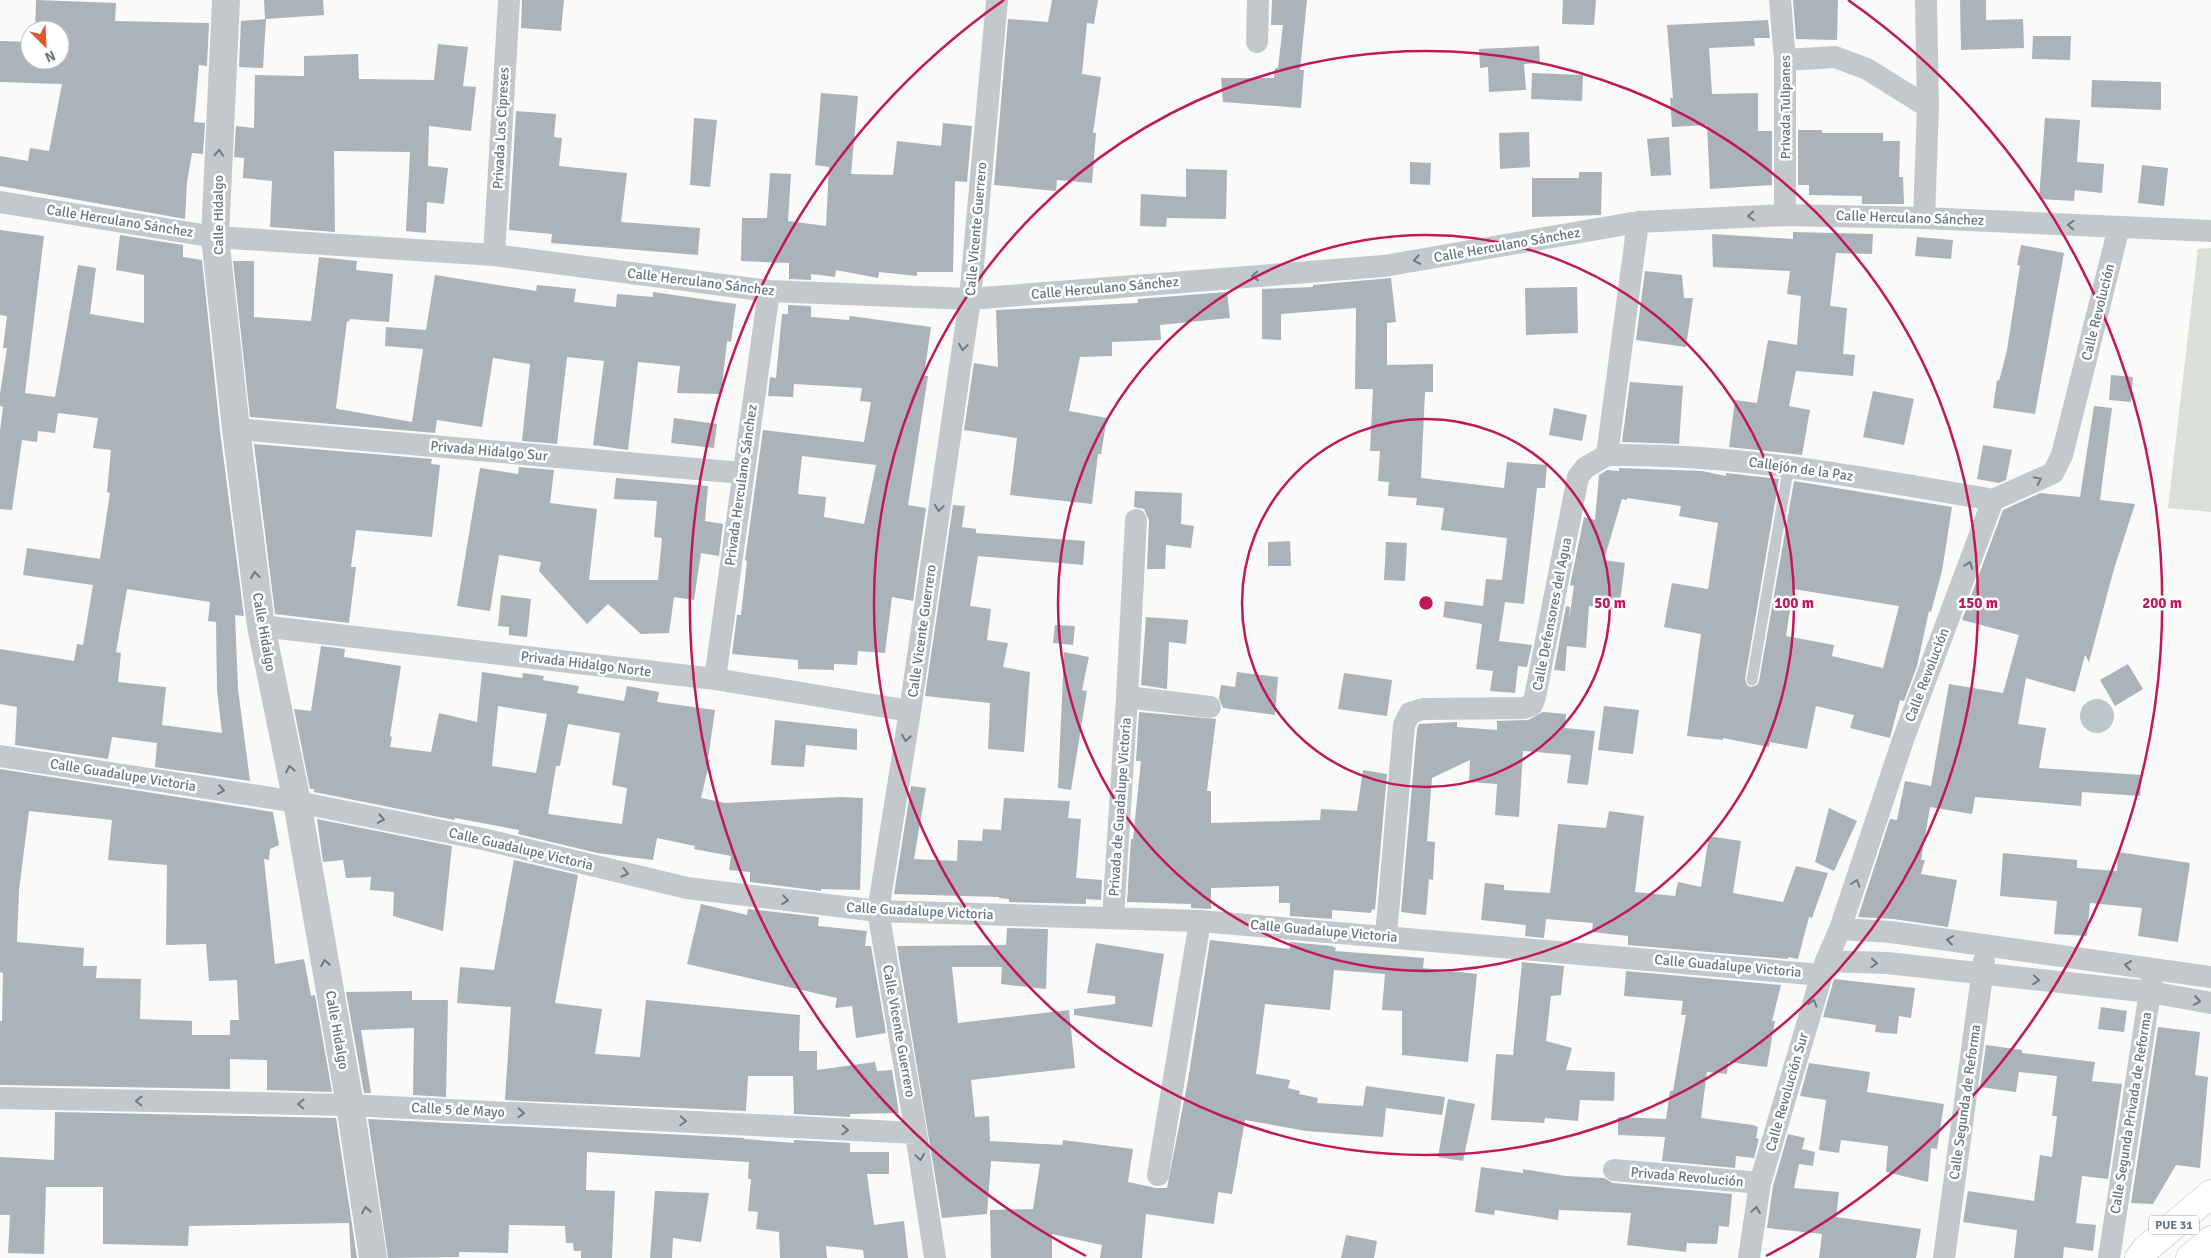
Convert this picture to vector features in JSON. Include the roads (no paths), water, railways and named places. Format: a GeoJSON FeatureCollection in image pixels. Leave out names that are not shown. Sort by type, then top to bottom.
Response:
{"type":"FeatureCollection","features":[{"type":"Feature","properties":{"kind":"main road","name":"PUE 31"},"geometry":{"type":"LineString","coordinates":[[2139,1258],[2146,1249],[2211,1194]]}},
{"type":"Feature","properties":{"kind":"main road","name":"PUE 31"},"geometry":{"type":"LineString","coordinates":[[2190,1258],[2211,1240]]}},
{"type":"Feature","properties":{"kind":"street","name":"Calle Hidalgo"},"geometry":{"type":"LineString","coordinates":[[226,0],[216,237],[236,429],[261,626],[297,802],[350,1105],[373,1258]]}},
{"type":"Feature","properties":{"kind":"street","name":"Privada Los Cipreses"},"geometry":{"type":"LineString","coordinates":[[494,255],[508,0]]}},
{"type":"Feature","properties":{"kind":"street","name":"Calle Vicente Guerrero"},"geometry":{"type":"LineString","coordinates":[[935,1258],[916,1133],[878,911],[910,711],[970,299],[997,0]]}},
{"type":"Feature","properties":{"kind":"street"},"geometry":{"type":"LineString","coordinates":[[1257,42],[1258,0]]}},
{"type":"Feature","properties":{"kind":"street","name":"Privada Tulipanes"},"geometry":{"type":"LineString","coordinates":[[1780,0],[1785,60],[1785,215]]}},
{"type":"Feature","properties":{"kind":"street"},"geometry":{"type":"LineString","coordinates":[[1924,218],[1928,107],[1926,0]]}},
{"type":"Feature","properties":{"kind":"street"},"geometry":{"type":"LineString","coordinates":[[1785,60],[1835,57],[1866,69],[1928,107]]}},
{"type":"Feature","properties":{"kind":"street","name":"Calle Herculano Sánchez"},"geometry":{"type":"LineString","coordinates":[[0,202],[216,237],[494,255],[769,291],[970,299],[1384,266],[1638,222],[1785,215],[1924,218],[2211,231]]}},
{"type":"Feature","properties":{"kind":"street"},"geometry":{"type":"LineString","coordinates":[[1607,455],[1638,222]]}},
{"type":"Feature","properties":{"kind":"street","name":"Calle Revolución"},"geometry":{"type":"LineString","coordinates":[[1840,929],[1904,737],[1993,500],[2053,473],[2062,455],[2119,227]]}},
{"type":"Feature","properties":{"kind":"street","name":"Privada Herculano Sánchez"},"geometry":{"type":"LineString","coordinates":[[715,679],[742,473],[769,291]]}},
{"type":"Feature","properties":{"kind":"street","name":"Privada Hidalgo Sur"},"geometry":{"type":"LineString","coordinates":[[236,429],[742,473]]}},
{"type":"Feature","properties":{"kind":"street","name":"Callejón de la Paz"},"geometry":{"type":"LineString","coordinates":[[1607,455],[1656,454],[1789,465],[1993,500]]}},
{"type":"Feature","properties":{"kind":"street","name":"Calle Defensores del Agua"},"geometry":{"type":"LineString","coordinates":[[1386,936],[1404,725],[1410,713],[1423,709],[1524,708],[1532,705],[1578,477],[1585,468],[1607,455]]}},
{"type":"Feature","properties":{"kind":"street","name":"Privada de Guadalupe Victoria"},"geometry":{"type":"LineString","coordinates":[[1113,918],[1136,520]]}},
{"type":"Feature","properties":{"kind":"street","name":"Privada Hidalgo Norte"},"geometry":{"type":"LineString","coordinates":[[261,626],[715,679],[910,711]]}},
{"type":"Feature","properties":{"kind":"street","name":"Privada de Guadalupe Victoria"},"geometry":{"type":"LineString","coordinates":[[1127,697],[1210,706]]}},
{"type":"Feature","properties":{"kind":"street","name":"Calle Guadalupe Victoria"},"geometry":{"type":"LineString","coordinates":[[0,756],[297,802],[488,840],[687,888],[878,911],[1200,922],[1824,968],[1887,963],[2150,992],[2211,1003]]}},
{"type":"Feature","properties":{"kind":"street"},"geometry":{"type":"LineString","coordinates":[[1158,1175],[1200,922]]}},
{"type":"Feature","properties":{"kind":"street"},"geometry":{"type":"LineString","coordinates":[[1840,929],[1891,932],[2211,976]]}},
{"type":"Feature","properties":{"kind":"street","name":"Calle Revolución Sur"},"geometry":{"type":"LineString","coordinates":[[1749,1258],[1760,1183],[1824,968],[1840,929]]}},
{"type":"Feature","properties":{"kind":"street","name":"Calle Segunda de Reforma"},"geometry":{"type":"LineString","coordinates":[[1944,1258],[1982,974],[1988,946]]}},
{"type":"Feature","properties":{"kind":"street","name":"Calle Segunda Privada de Reforma"},"geometry":{"type":"LineString","coordinates":[[2109,1258],[2153,968]]}},
{"type":"Feature","properties":{"kind":"street","name":"Calle 5 de Mayo"},"geometry":{"type":"LineString","coordinates":[[0,1098],[350,1105],[916,1133]]}},
{"type":"Feature","properties":{"kind":"street","name":"Privada Revolución"},"geometry":{"type":"LineString","coordinates":[[1614,1170],[1760,1183]]}},
{"type":"Feature","properties":{"kind":"lane"},"geometry":{"type":"LineString","coordinates":[[1752,680],[1789,465]]}}]}
